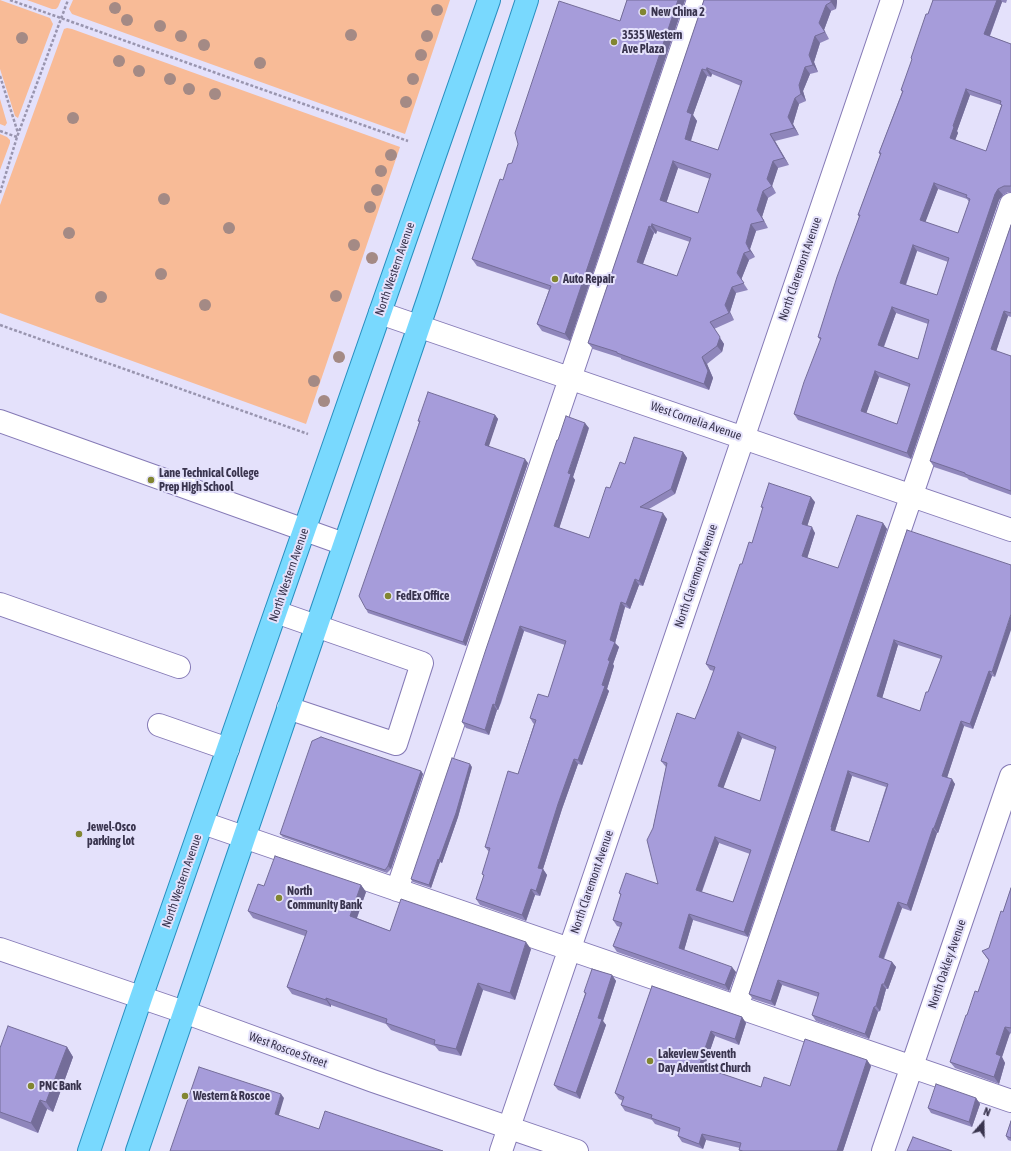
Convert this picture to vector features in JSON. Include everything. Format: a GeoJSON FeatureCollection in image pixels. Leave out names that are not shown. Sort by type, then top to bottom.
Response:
{"type":"FeatureCollection","features":[{"type":"Feature","properties":{"kind":"main road","name":"North Western Avenue"},"geometry":{"type":"LineString","coordinates":[[88,1151],[489,0]]}},
{"type":"Feature","properties":{"kind":"main road"},"geometry":{"type":"LineString","coordinates":[[137,1151],[419,326],[527,0]]}},
{"type":"Feature","properties":{"kind":"street"},"geometry":{"type":"LineString","coordinates":[[397,890],[698,0]]}},
{"type":"Feature","properties":{"kind":"street","name":"North Claremont Avenue"},"geometry":{"type":"LineString","coordinates":[[501,1151],[892,0]]}},
{"type":"Feature","properties":{"kind":"street"},"geometry":{"type":"LineString","coordinates":[[738,1007],[1011,204]]}},
{"type":"Feature","properties":{"kind":"street","name":"West Cornelia Avenue"},"geometry":{"type":"LineString","coordinates":[[380,313],[1011,530]]}},
{"type":"Feature","properties":{"kind":"street"},"geometry":{"type":"LineString","coordinates":[[0,421],[344,544]]}},
{"type":"Feature","properties":{"kind":"street"},"geometry":{"type":"LineString","coordinates":[[0,604],[179,667]]}},
{"type":"Feature","properties":{"kind":"street"},"geometry":{"type":"LineString","coordinates":[[276,612],[422,663],[396,744],[288,708]]}},
{"type":"Feature","properties":{"kind":"street"},"geometry":{"type":"LineString","coordinates":[[158,725],[228,749]]}},
{"type":"Feature","properties":{"kind":"street","name":"North Oakley Avenue"},"geometry":{"type":"LineString","coordinates":[[883,1151],[1011,776]]}},
{"type":"Feature","properties":{"kind":"street"},"geometry":{"type":"LineString","coordinates":[[202,823],[1011,1102]]}},
{"type":"Feature","properties":{"kind":"street","name":"West Roscoe Street"},"geometry":{"type":"LineString","coordinates":[[0,949],[184,1012],[373,1081],[577,1151]]}},
{"type":"Feature","properties":{"kind":"path"},"geometry":{"type":"LineString","coordinates":[[10,0],[408,141]]}},
{"type":"Feature","properties":{"kind":"path"},"geometry":{"type":"LineString","coordinates":[[0,193],[18,135],[68,0]]}},
{"type":"Feature","properties":{"kind":"path"},"geometry":{"type":"LineString","coordinates":[[0,76],[18,135]]}},
{"type":"Feature","properties":{"kind":"path"},"geometry":{"type":"LineString","coordinates":[[0,131],[18,135]]}},
{"type":"Feature","properties":{"kind":"path"},"geometry":{"type":"LineString","coordinates":[[0,325],[308,434]]}},
{"type":"Feature","properties":{"kind":"shaded area"},"geometry":{"type":"Polygon","coordinates":[[[0,0],[50,18],[53,24],[18,118],[15,116],[0,69],[0,0]]]}},
{"type":"Feature","properties":{"kind":"shaded area"},"geometry":{"type":"Polygon","coordinates":[[[27,0],[61,0],[56,9],[52,9],[27,0]]]}},
{"type":"Feature","properties":{"kind":"shaded area"},"geometry":{"type":"Polygon","coordinates":[[[73,0],[450,0],[405,134],[72,14],[69,9],[73,0]]]}},
{"type":"Feature","properties":{"kind":"shaded area"},"geometry":{"type":"Polygon","coordinates":[[[67,28],[400,147],[306,424],[0,313],[0,205],[64,29],[67,28]]]}},
{"type":"Feature","properties":{"kind":"shaded area"},"geometry":{"type":"Polygon","coordinates":[[[0,99],[7,123],[5,126],[0,124],[0,99]]]}},
{"type":"Feature","properties":{"kind":"shaded area"},"geometry":{"type":"Polygon","coordinates":[[[0,134],[7,137],[10,140],[10,143],[0,170],[0,134]]]}},
{"type":"Feature","properties":{"kind":"building"},"geometry":{"type":"Polygon","coordinates":[[[627,0],[678,0],[565,334],[537,324],[551,286],[472,259],[500,179],[503,180],[508,164],[512,163],[518,144],[515,133],[559,1],[620,21],[627,0]]]}},
{"type":"Feature","properties":{"kind":"building"},"geometry":{"type":"Polygon","coordinates":[[[704,0],[831,0],[831,2],[826,5],[819,23],[825,32],[815,36],[809,55],[813,65],[805,67],[799,85],[801,94],[795,98],[788,117],[794,128],[770,134],[784,158],[773,161],[767,179],[772,186],[763,191],[757,210],[764,221],[751,224],[746,243],[750,251],[744,253],[737,273],[744,283],[732,287],[725,305],[729,313],[710,322],[720,337],[717,346],[702,357],[708,371],[704,384],[588,343],[704,0]],[[707,68],[706,70],[702,69],[687,112],[692,114],[685,139],[718,150],[742,81],[707,68]],[[673,161],[660,200],[698,213],[711,174],[673,161]],[[652,224],[651,227],[649,226],[637,262],[677,276],[691,238],[652,224]]]}},
{"type":"Feature","properties":{"kind":"building"},"geometry":{"type":"Polygon","coordinates":[[[933,0],[997,0],[984,34],[1011,44],[1011,186],[1004,186],[998,189],[995,194],[907,453],[794,414],[804,382],[821,338],[818,337],[837,277],[881,153],[879,153],[903,91],[901,90],[926,14],[928,14],[933,0]],[[966,89],[953,126],[954,127],[950,138],[986,151],[1002,105],[1000,104],[1001,101],[966,89]],[[934,183],[920,220],[958,233],[970,199],[966,197],[967,195],[934,183]],[[913,245],[900,283],[937,295],[949,258],[913,245]],[[892,307],[878,345],[918,359],[929,320],[892,307]],[[875,371],[861,411],[897,424],[910,384],[875,371]]]}},
{"type":"Feature","properties":{"kind":"building"},"geometry":{"type":"Polygon","coordinates":[[[1011,225],[1011,313],[1004,311],[991,349],[1011,356],[1011,491],[930,461],[1011,225]]]}},
{"type":"Feature","properties":{"kind":"building"},"geometry":{"type":"Polygon","coordinates":[[[428,392],[495,415],[485,445],[525,459],[463,642],[366,609],[359,596],[420,421],[418,421],[428,392]]]}},
{"type":"Feature","properties":{"kind":"building"},"geometry":{"type":"Polygon","coordinates":[[[566,416],[585,423],[568,473],[571,474],[554,526],[589,538],[606,487],[610,488],[620,462],[625,464],[634,437],[683,452],[671,489],[640,507],[663,513],[639,581],[635,579],[626,604],[621,602],[610,640],[615,642],[608,660],[610,661],[602,685],[605,686],[578,760],[574,759],[558,804],[538,868],[543,869],[536,891],[531,889],[522,915],[476,899],[484,875],[482,874],[490,848],[485,847],[508,771],[518,774],[536,720],[530,718],[538,694],[548,697],[566,641],[520,626],[495,705],[493,704],[485,730],[462,722],[566,416]]]}},
{"type":"Feature","properties":{"kind":"building"},"geometry":{"type":"Polygon","coordinates":[[[769,483],[811,497],[802,524],[812,527],[802,556],[838,568],[857,515],[883,523],[744,932],[689,914],[679,948],[732,967],[725,985],[613,946],[622,923],[613,920],[621,894],[619,893],[626,873],[658,884],[647,840],[653,828],[667,763],[661,761],[677,713],[695,719],[707,689],[715,667],[706,664],[740,564],[742,564],[749,542],[752,543],[763,507],[761,507],[769,483]],[[738,732],[718,786],[760,801],[776,747],[738,732]],[[715,837],[696,890],[733,902],[751,850],[715,837]]]}},
{"type":"Feature","properties":{"kind":"building"},"geometry":{"type":"Polygon","coordinates":[[[907,530],[1011,565],[1011,614],[992,672],[989,671],[970,724],[961,721],[942,776],[952,779],[933,828],[907,905],[898,902],[879,957],[892,962],[884,984],[882,984],[876,1006],[874,1007],[865,1034],[812,1015],[819,993],[778,980],[771,1001],[749,994],[907,530]],[[894,640],[877,696],[920,711],[926,692],[928,692],[942,656],[894,640]],[[848,771],[831,830],[869,842],[888,784],[848,771]]]}},
{"type":"Feature","properties":{"kind":"building"},"geometry":{"type":"Polygon","coordinates":[[[321,737],[421,771],[388,866],[385,870],[280,834],[312,741],[321,737]]]}},
{"type":"Feature","properties":{"kind":"building"},"geometry":{"type":"Polygon","coordinates":[[[452,758],[470,764],[456,813],[429,885],[411,879],[452,758]]]}},
{"type":"Feature","properties":{"kind":"building"},"geometry":{"type":"Polygon","coordinates":[[[275,856],[361,885],[350,916],[390,931],[401,899],[526,942],[510,993],[478,983],[456,1049],[434,1044],[435,1040],[386,1023],[387,1019],[326,998],[326,1000],[287,987],[307,931],[248,911],[258,884],[264,886],[275,856]]]}},
{"type":"Feature","properties":{"kind":"building"},"geometry":{"type":"Polygon","coordinates":[[[1011,888],[1011,1028],[1005,1027],[996,1054],[1001,1056],[994,1077],[950,1062],[975,991],[978,992],[989,960],[982,951],[989,948],[1001,911],[1003,912],[1011,888]]]}},
{"type":"Feature","properties":{"kind":"building"},"geometry":{"type":"Polygon","coordinates":[[[592,969],[612,975],[598,1018],[602,1019],[576,1093],[554,1085],[586,993],[584,992],[592,969]]]}},
{"type":"Feature","properties":{"kind":"building"},"geometry":{"type":"Polygon","coordinates":[[[652,986],[742,1017],[735,1039],[711,1031],[699,1066],[761,1087],[764,1077],[790,1086],[805,1039],[867,1060],[837,1151],[743,1151],[739,1150],[741,1143],[702,1134],[699,1144],[678,1136],[680,1128],[651,1118],[652,1115],[621,1105],[624,1097],[615,1093],[652,986]]]}},
{"type":"Feature","properties":{"kind":"building","name":"PNC Bank"},"geometry":{"type":"Polygon","coordinates":[[[8,1026],[67,1047],[46,1102],[40,1100],[31,1123],[0,1112],[0,1048],[8,1026]]]}},
{"type":"Feature","properties":{"kind":"building"},"geometry":{"type":"Polygon","coordinates":[[[199,1067],[281,1094],[275,1114],[319,1129],[325,1111],[443,1151],[170,1151],[199,1067]]]}},
{"type":"Feature","properties":{"kind":"building"},"geometry":{"type":"Polygon","coordinates":[[[936,1084],[976,1098],[969,1122],[928,1108],[936,1084]]]}},
{"type":"Feature","properties":{"kind":"building"},"geometry":{"type":"Polygon","coordinates":[[[1011,1121],[1011,1138],[1006,1136],[1011,1121]]]}},
{"type":"Feature","properties":{"kind":"building"},"geometry":{"type":"Polygon","coordinates":[[[913,1137],[952,1151],[907,1151],[913,1137]]]}},
{"type":"Feature","properties":{"kind":"place","name":"New China 2"},"geometry":{"type":"Point","coordinates":[643,12]}},
{"type":"Feature","properties":{"kind":"place","name":"3535 Western Ave Plaza"},"geometry":{"type":"Point","coordinates":[614,42]}},
{"type":"Feature","properties":{"kind":"place","name":"Auto Repair"},"geometry":{"type":"Point","coordinates":[555,279]}},
{"type":"Feature","properties":{"kind":"place","name":"Lane Technical College Prep High School"},"geometry":{"type":"Point","coordinates":[151,480]}},
{"type":"Feature","properties":{"kind":"place","name":"FedEx Office"},"geometry":{"type":"Point","coordinates":[388,596]}},
{"type":"Feature","properties":{"kind":"place","name":"Jewel-Osco parking lot"},"geometry":{"type":"Point","coordinates":[79,834]}},
{"type":"Feature","properties":{"kind":"place","name":"North Community Bank"},"geometry":{"type":"Point","coordinates":[279,898]}},
{"type":"Feature","properties":{"kind":"place","name":"Lakeview Seventh Day Adventist Church"},"geometry":{"type":"Point","coordinates":[650,1061]}},
{"type":"Feature","properties":{"kind":"place","name":"PNC Bank"},"geometry":{"type":"Point","coordinates":[31,1086]}},
{"type":"Feature","properties":{"kind":"place","name":"Western & Roscoe"},"geometry":{"type":"Point","coordinates":[185,1096]}}]}
